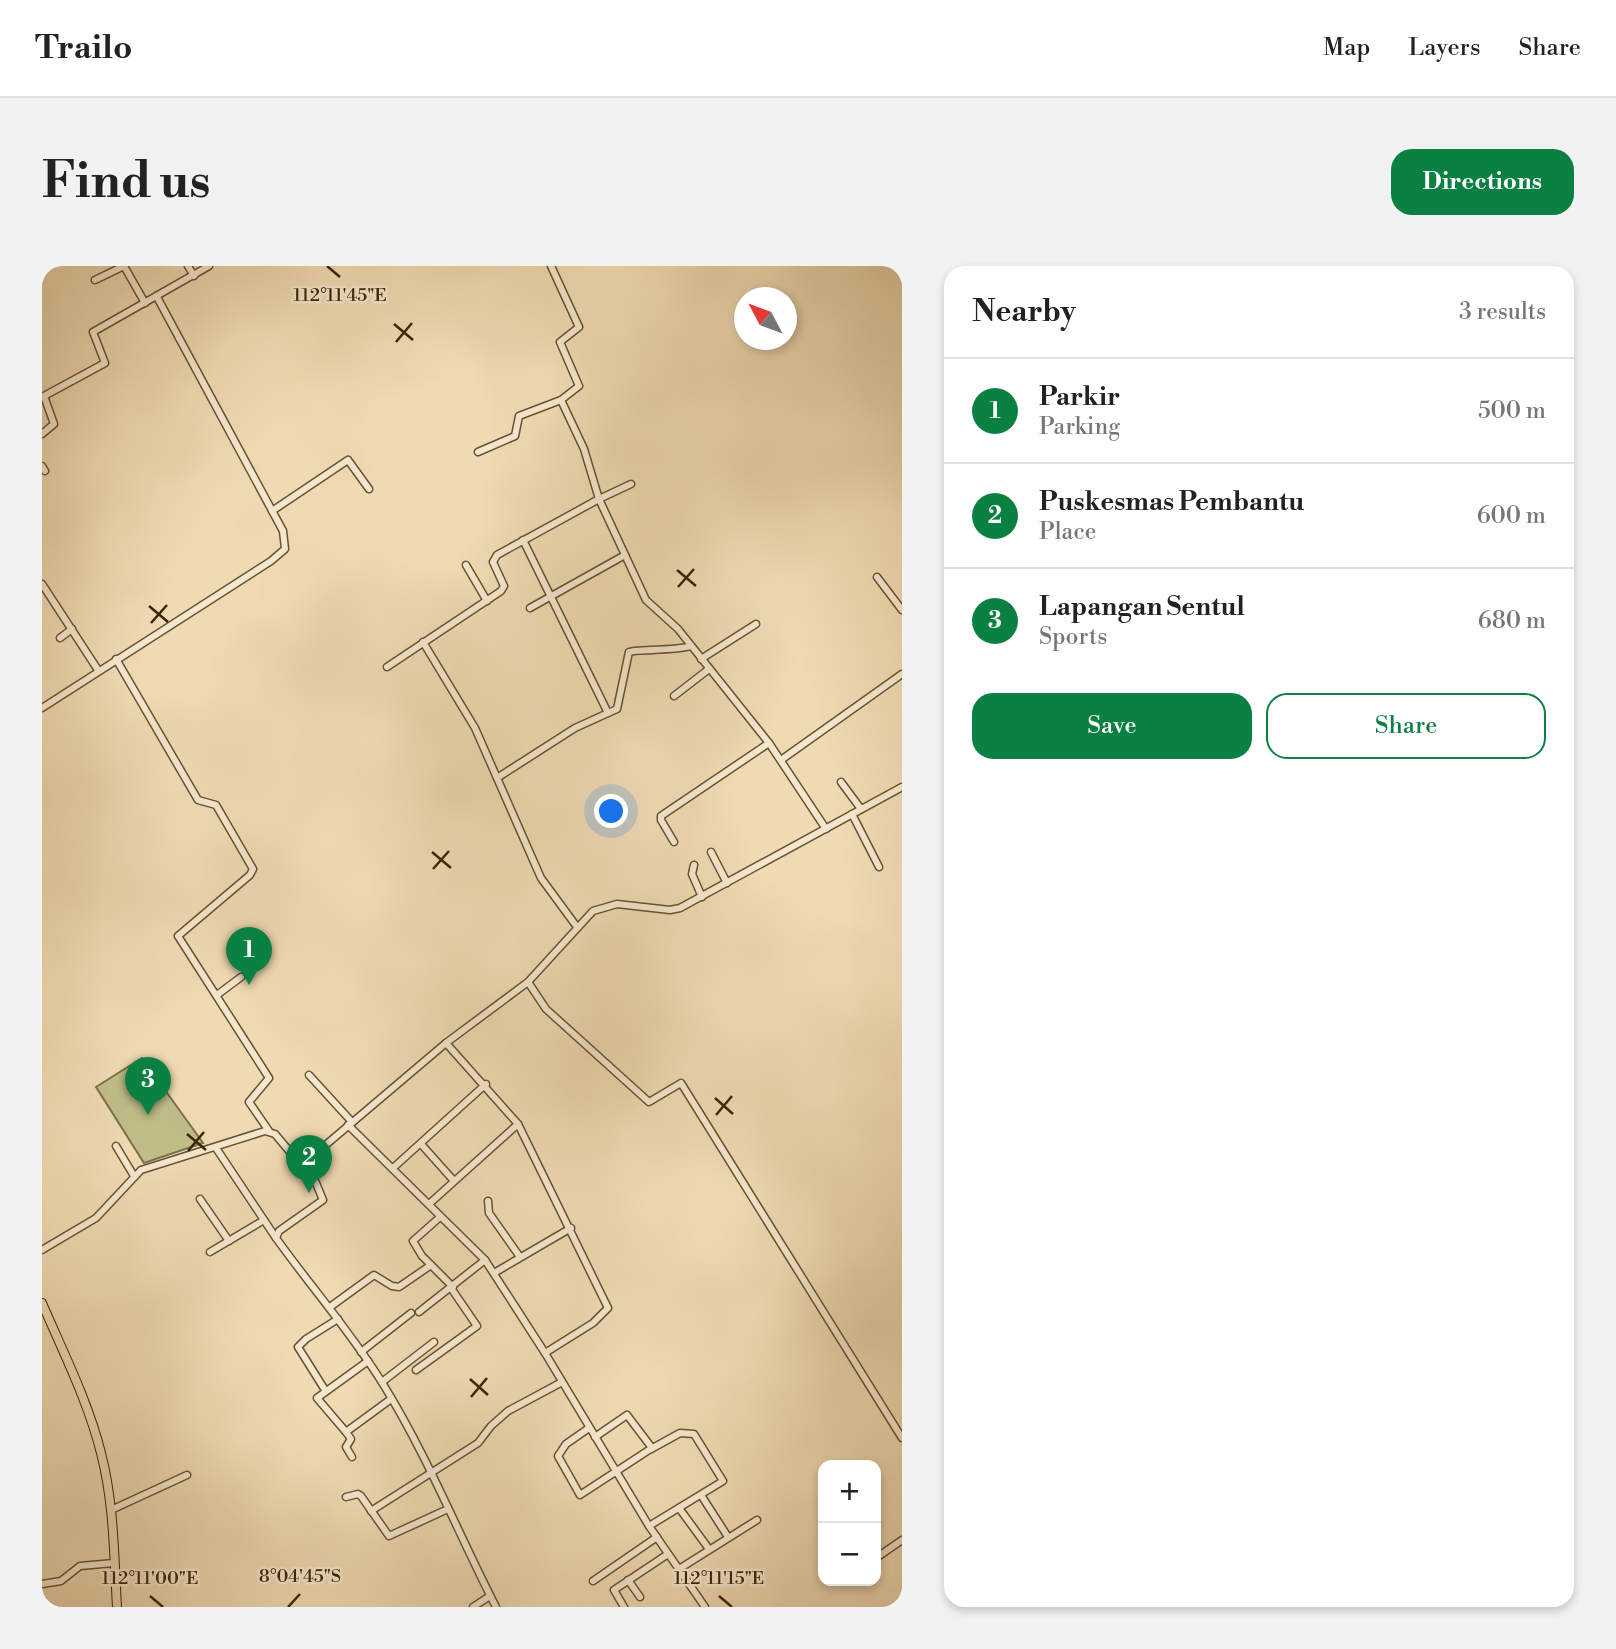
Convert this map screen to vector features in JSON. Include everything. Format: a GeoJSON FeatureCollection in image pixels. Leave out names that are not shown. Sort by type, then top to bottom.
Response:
{"type":"FeatureCollection","features":[{"type":"Feature","properties":{"kind":"main road"},"geometry":{"type":"LineString","coordinates":[[42,1304],[80,1391],[97,1439],[111,1510],[117,1607]]}},
{"type":"Feature","properties":{"kind":"street"},"geometry":{"type":"LineString","coordinates":[[96,281],[124,266],[145,303]]}},
{"type":"Feature","properties":{"kind":"street"},"geometry":{"type":"LineString","coordinates":[[187,266],[194,276]]}},
{"type":"Feature","properties":{"kind":"street"},"geometry":{"type":"LineString","coordinates":[[42,434],[54,424],[44,396],[105,363],[93,332],[209,266]]}},
{"type":"Feature","properties":{"kind":"street"},"geometry":{"type":"LineString","coordinates":[[478,452],[515,436],[519,416],[561,400],[579,386],[560,342],[579,328],[551,266]]}},
{"type":"Feature","properties":{"kind":"street"},"geometry":{"type":"LineString","coordinates":[[42,708],[282,553],[285,538],[272,510],[158,297]]}},
{"type":"Feature","properties":{"kind":"street"},"geometry":{"type":"LineString","coordinates":[[561,400],[580,440],[599,499],[646,600],[674,625],[769,743],[826,829]]}},
{"type":"Feature","properties":{"kind":"street"},"geometry":{"type":"LineString","coordinates":[[272,510],[348,460],[369,489]]}},
{"type":"Feature","properties":{"kind":"street"},"geometry":{"type":"LineString","coordinates":[[387,667],[504,588],[494,558],[631,484]]}},
{"type":"Feature","properties":{"kind":"street"},"geometry":{"type":"LineString","coordinates":[[523,540],[608,713]]}},
{"type":"Feature","properties":{"kind":"street"},"geometry":{"type":"LineString","coordinates":[[530,608],[625,555]]}},
{"type":"Feature","properties":{"kind":"street"},"geometry":{"type":"LineString","coordinates":[[466,565],[487,601]]}},
{"type":"Feature","properties":{"kind":"street"},"geometry":{"type":"LineString","coordinates":[[877,577],[902,610]]}},
{"type":"Feature","properties":{"kind":"street"},"geometry":{"type":"LineString","coordinates":[[42,584],[99,670]]}},
{"type":"Feature","properties":{"kind":"street"},"geometry":{"type":"LineString","coordinates":[[42,603],[50,596]]}},
{"type":"Feature","properties":{"kind":"street"},"geometry":{"type":"LineString","coordinates":[[701,659],[756,624]]}},
{"type":"Feature","properties":{"kind":"street"},"geometry":{"type":"LineString","coordinates":[[60,638],[72,629]]}},
{"type":"Feature","properties":{"kind":"street"},"geometry":{"type":"LineString","coordinates":[[423,642],[465,710],[541,878],[577,927]]}},
{"type":"Feature","properties":{"kind":"street"},"geometry":{"type":"LineString","coordinates":[[498,778],[575,729],[617,709],[629,652],[636,649],[672,651],[691,646]]}},
{"type":"Feature","properties":{"kind":"street"},"geometry":{"type":"LineString","coordinates":[[117,659],[198,800],[216,804],[253,869],[250,875],[178,934],[269,1078],[249,1102],[321,1192],[322,1202],[279,1231],[276,1238]]}},
{"type":"Feature","properties":{"kind":"street"},"geometry":{"type":"LineString","coordinates":[[674,696],[709,669]]}},
{"type":"Feature","properties":{"kind":"street"},"geometry":{"type":"LineString","coordinates":[[781,760],[902,674]]}},
{"type":"Feature","properties":{"kind":"street"},"geometry":{"type":"LineString","coordinates":[[674,842],[660,820],[661,816],[769,743]]}},
{"type":"Feature","properties":{"kind":"street"},"geometry":{"type":"LineString","coordinates":[[841,782],[861,809]]}},
{"type":"Feature","properties":{"kind":"street"},"geometry":{"type":"LineString","coordinates":[[302,1165],[446,1043],[528,982],[593,911],[627,904],[675,910],[902,787]]}},
{"type":"Feature","properties":{"kind":"street"},"geometry":{"type":"LineString","coordinates":[[852,814],[879,867]]}},
{"type":"Feature","properties":{"kind":"street"},"geometry":{"type":"LineString","coordinates":[[711,852],[727,883]]}},
{"type":"Feature","properties":{"kind":"street"},"geometry":{"type":"LineString","coordinates":[[694,865],[692,874],[702,897]]}},
{"type":"Feature","properties":{"kind":"street"},"geometry":{"type":"LineString","coordinates":[[217,995],[242,977]]}},
{"type":"Feature","properties":{"kind":"street"},"geometry":{"type":"LineString","coordinates":[[528,982],[546,1009],[649,1102],[681,1083],[902,1438]]}},
{"type":"Feature","properties":{"kind":"street"},"geometry":{"type":"LineString","coordinates":[[446,1043],[486,1084],[518,1124],[571,1228],[608,1310],[545,1353]]}},
{"type":"Feature","properties":{"kind":"street"},"geometry":{"type":"LineString","coordinates":[[309,1075],[350,1123],[485,1260],[545,1353],[649,1526],[705,1607]]}},
{"type":"Feature","properties":{"kind":"street"},"geometry":{"type":"LineString","coordinates":[[393,1168],[486,1084]]}},
{"type":"Feature","properties":{"kind":"street"},"geometry":{"type":"LineString","coordinates":[[429,1203],[518,1124]]}},
{"type":"Feature","properties":{"kind":"street"},"geometry":{"type":"LineString","coordinates":[[42,1250],[96,1218],[134,1176],[150,1167],[269,1130]]}},
{"type":"Feature","properties":{"kind":"street"},"geometry":{"type":"LineString","coordinates":[[421,1144],[454,1181]]}},
{"type":"Feature","properties":{"kind":"street"},"geometry":{"type":"LineString","coordinates":[[116,1146],[134,1176]]}},
{"type":"Feature","properties":{"kind":"street"},"geometry":{"type":"LineString","coordinates":[[216,1148],[276,1238],[330,1307],[382,1382],[431,1471],[496,1607]]}},
{"type":"Feature","properties":{"kind":"street"},"geometry":{"type":"LineString","coordinates":[[200,1199],[229,1241]]}},
{"type":"Feature","properties":{"kind":"street"},"geometry":{"type":"LineString","coordinates":[[488,1201],[489,1213],[520,1257]]}},
{"type":"Feature","properties":{"kind":"street"},"geometry":{"type":"LineString","coordinates":[[416,1370],[476,1327],[452,1288],[430,1265],[413,1241],[440,1217]]}},
{"type":"Feature","properties":{"kind":"street"},"geometry":{"type":"LineString","coordinates":[[209,1252],[264,1220]]}},
{"type":"Feature","properties":{"kind":"street"},"geometry":{"type":"LineString","coordinates":[[494,1273],[571,1228]]}},
{"type":"Feature","properties":{"kind":"street"},"geometry":{"type":"LineString","coordinates":[[419,1312],[485,1260]]}},
{"type":"Feature","properties":{"kind":"street"},"geometry":{"type":"LineString","coordinates":[[330,1307],[374,1275],[392,1286],[399,1287],[430,1265]]}},
{"type":"Feature","properties":{"kind":"street"},"geometry":{"type":"LineString","coordinates":[[361,1352],[411,1313]]}},
{"type":"Feature","properties":{"kind":"street"},"geometry":{"type":"LineString","coordinates":[[325,1390],[298,1347],[338,1319]]}},
{"type":"Feature","properties":{"kind":"street"},"geometry":{"type":"LineString","coordinates":[[382,1382],[434,1342]]}},
{"type":"Feature","properties":{"kind":"street"},"geometry":{"type":"LineString","coordinates":[[352,1457],[346,1447],[351,1439],[317,1398],[368,1361]]}},
{"type":"Feature","properties":{"kind":"street"},"geometry":{"type":"LineString","coordinates":[[371,1511],[481,1441],[491,1426],[508,1411],[562,1382]]}},
{"type":"Feature","properties":{"kind":"street"},"geometry":{"type":"LineString","coordinates":[[346,1432],[391,1399]]}},
{"type":"Feature","properties":{"kind":"street"},"geometry":{"type":"LineString","coordinates":[[595,1437],[627,1415],[651,1449]]}},
{"type":"Feature","properties":{"kind":"street"},"geometry":{"type":"LineString","coordinates":[[589,1429],[566,1444],[558,1454],[566,1474],[581,1495],[680,1433],[696,1436],[723,1479],[649,1526]]}},
{"type":"Feature","properties":{"kind":"street"},"geometry":{"type":"LineString","coordinates":[[111,1510],[187,1475]]}},
{"type":"Feature","properties":{"kind":"street"},"geometry":{"type":"LineString","coordinates":[[346,1497],[360,1494],[389,1536],[448,1509]]}},
{"type":"Feature","properties":{"kind":"street"},"geometry":{"type":"LineString","coordinates":[[701,1495],[728,1537]]}},
{"type":"Feature","properties":{"kind":"street"},"geometry":{"type":"LineString","coordinates":[[678,1508],[709,1549]]}},
{"type":"Feature","properties":{"kind":"street"},"geometry":{"type":"LineString","coordinates":[[679,1569],[757,1520]]}},
{"type":"Feature","properties":{"kind":"street"},"geometry":{"type":"LineString","coordinates":[[593,1581],[657,1537]]}},
{"type":"Feature","properties":{"kind":"street"},"geometry":{"type":"LineString","coordinates":[[881,1555],[902,1540]]}},
{"type":"Feature","properties":{"kind":"street"},"geometry":{"type":"LineString","coordinates":[[624,1607],[614,1590],[668,1554]]}},
{"type":"Feature","properties":{"kind":"street"},"geometry":{"type":"LineString","coordinates":[[42,1584],[61,1581],[80,1566],[114,1563]]}},
{"type":"Feature","properties":{"kind":"street"},"geometry":{"type":"LineString","coordinates":[[628,1580],[640,1597]]}},
{"type":"Feature","properties":{"kind":"street"},"geometry":{"type":"LineString","coordinates":[[473,1607],[490,1596]]}},
{"type":"Feature","properties":{"kind":"shaded area"},"geometry":{"type":"Polygon","coordinates":[[[142,1058],[203,1143],[144,1163],[96,1087],[142,1058]]]}},
{"type":"Feature","properties":{"kind":"place","name":"Parkir"},"geometry":{"type":"Point","coordinates":[249,985]}},
{"type":"Feature","properties":{"kind":"place","name":"Lapangan Sentul"},"geometry":{"type":"Point","coordinates":[148,1115]}},
{"type":"Feature","properties":{"kind":"place","name":"Puskesmas Pembantu"},"geometry":{"type":"Point","coordinates":[309,1193]}}]}
